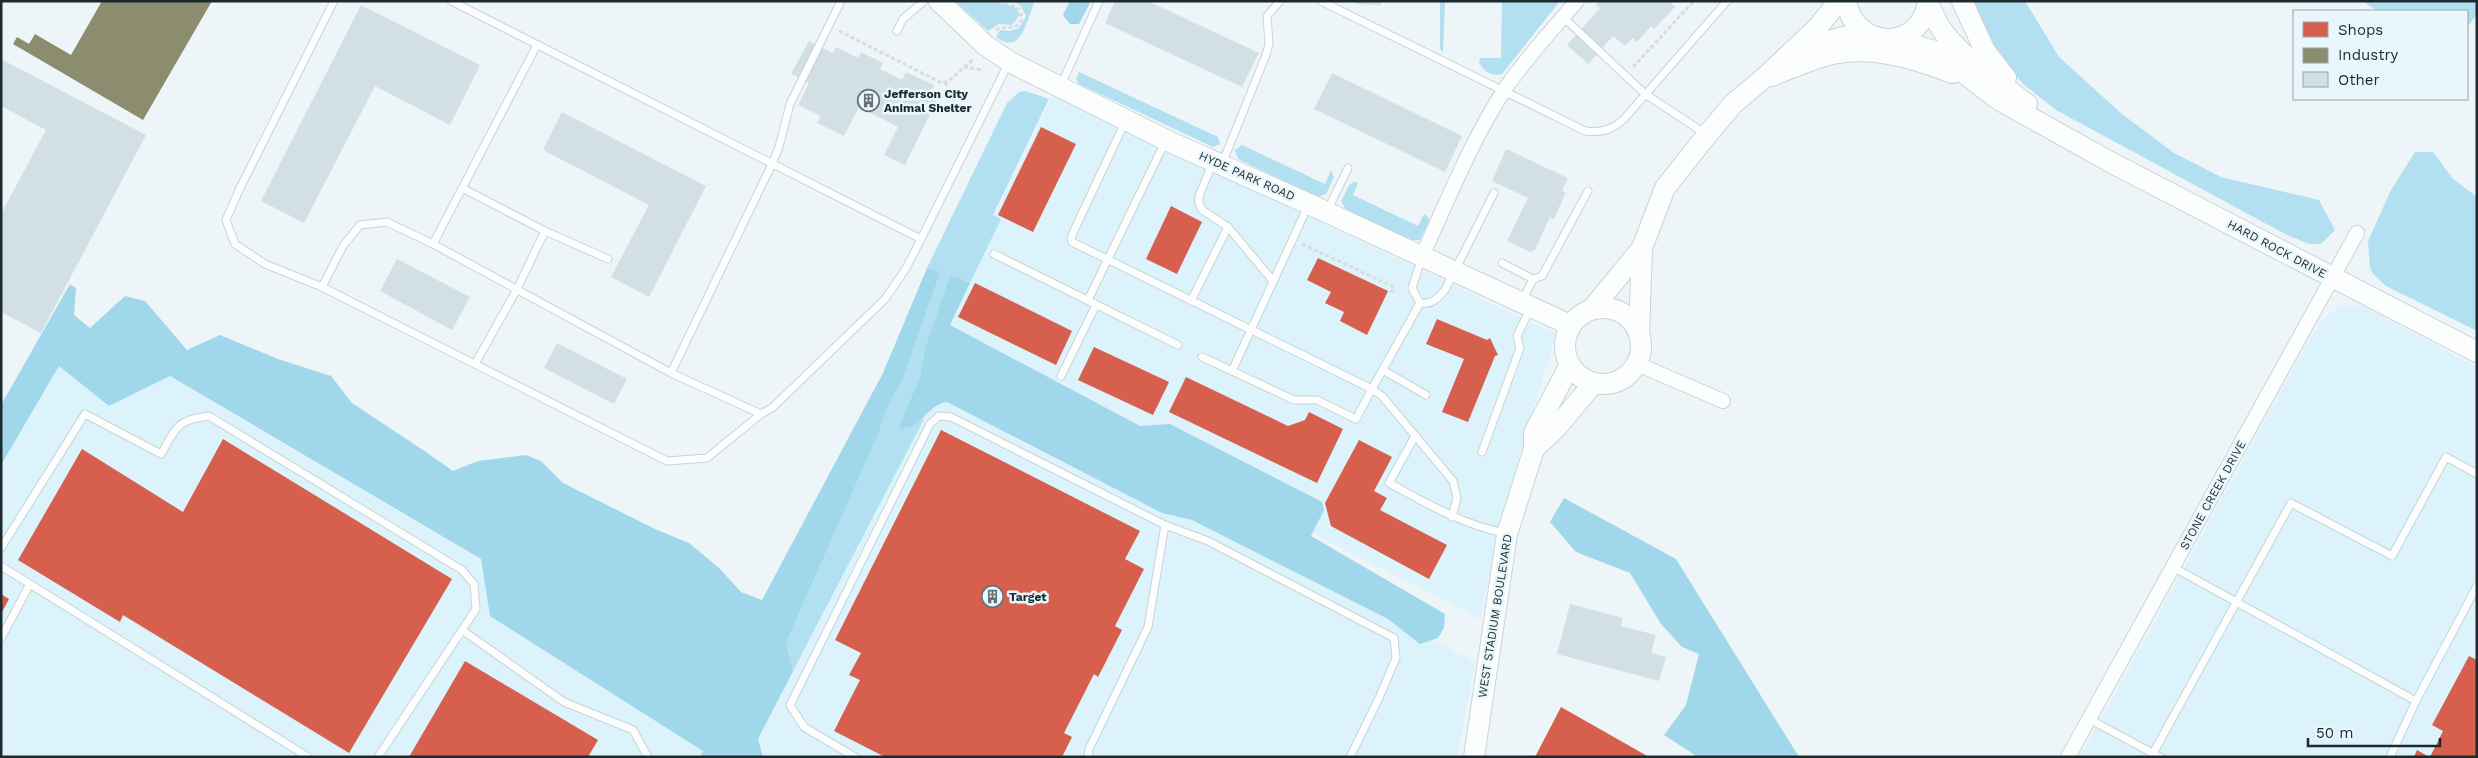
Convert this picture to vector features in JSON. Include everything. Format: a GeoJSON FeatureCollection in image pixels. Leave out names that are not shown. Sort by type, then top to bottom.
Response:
{"type":"FeatureCollection","features":[{"type":"Feature","properties":{"kind":"main road","name":"HYDE PARK ROAD"},"geometry":{"type":"LineString","coordinates":[[939,1],[985,45],[1010,62],[1166,140],[1318,208],[1570,326]]}},
{"type":"Feature","properties":{"kind":"main road"},"geometry":{"type":"LineString","coordinates":[[1592,309],[1642,248],[1665,188],[1707,135],[1732,104],[1764,78],[1821,23],[1839,1]]}},
{"type":"Feature","properties":{"kind":"main road"},"geometry":{"type":"LineString","coordinates":[[1846,1],[1849,13],[1855,24],[1863,32]]}},
{"type":"Feature","properties":{"kind":"main road"},"geometry":{"type":"LineString","coordinates":[[1962,1],[1985,51],[2023,101]]}},
{"type":"Feature","properties":{"kind":"main road"},"geometry":{"type":"LineString","coordinates":[[1891,39],[1911,32],[1919,24],[1928,2]]}},
{"type":"Feature","properties":{"kind":"main road","name":"HARD ROCK DRIVE"},"geometry":{"type":"LineString","coordinates":[[1928,2],[1941,28],[1973,61],[2079,144]]}},
{"type":"Feature","properties":{"kind":"main road"},"geometry":{"type":"LineString","coordinates":[[1764,78],[1825,42],[1863,32]]}},
{"type":"Feature","properties":{"kind":"main road","name":"HARD ROCK DRIVE"},"geometry":{"type":"LineString","coordinates":[[1863,32],[1872,37],[1891,39],[1935,51],[1999,100],[2332,278],[2477,352]]}},
{"type":"Feature","properties":{"kind":"main road"},"geometry":{"type":"LineString","coordinates":[[1764,78],[1830,54],[1869,52],[1928,63],[1955,74],[1999,100]]}},
{"type":"Feature","properties":{"kind":"main road"},"geometry":{"type":"LineString","coordinates":[[1639,334],[1632,321],[1620,312],[1606,308],[1592,309],[1580,315],[1570,326],[1565,345],[1570,365],[1579,376],[1594,383],[1611,384],[1626,376],[1637,364],[1641,349],[1639,334],[1642,248]]}},
{"type":"Feature","properties":{"kind":"main road","name":"WEST STADIUM BOULEVARD"},"geometry":{"type":"LineString","coordinates":[[1474,757],[1507,534],[1534,449],[1534,433],[1570,365]]}},
{"type":"Feature","properties":{"kind":"main road","name":"WEST STADIUM BOULEVARD"},"geometry":{"type":"LineString","coordinates":[[1534,449],[1556,428],[1594,383]]}},
{"type":"Feature","properties":{"kind":"street"},"geometry":{"type":"LineString","coordinates":[[1422,256],[1481,132],[1504,91],[1525,61],[1577,1]]}},
{"type":"Feature","properties":{"kind":"street","name":"STONE CREEK DRIVE"},"geometry":{"type":"LineString","coordinates":[[2068,757],[2356,232]]}},
{"type":"Feature","properties":{"kind":"street"},"geometry":{"type":"LineString","coordinates":[[1637,364],[1723,401]]}},
{"type":"Feature","properties":{"kind":"lane"},"geometry":{"type":"LineString","coordinates":[[334,1],[240,188],[226,220],[235,244],[265,264],[322,287],[667,461],[707,458],[778,402],[885,299],[905,270],[1010,62]]}},
{"type":"Feature","properties":{"kind":"lane"},"geometry":{"type":"LineString","coordinates":[[450,1],[921,239]]}},
{"type":"Feature","properties":{"kind":"lane"},"geometry":{"type":"LineString","coordinates":[[897,31],[903,18],[924,1]]}},
{"type":"Feature","properties":{"kind":"lane"},"geometry":{"type":"LineString","coordinates":[[1060,87],[1100,1]]}},
{"type":"Feature","properties":{"kind":"lane"},"geometry":{"type":"LineString","coordinates":[[1273,281],[1228,227],[1207,215],[1199,203],[1201,189],[1217,163],[1266,56],[1269,44],[1266,16],[1280,1]]}},
{"type":"Feature","properties":{"kind":"lane"},"geometry":{"type":"LineString","coordinates":[[1321,1],[1585,131],[1596,132],[1616,126],[1727,1]]}},
{"type":"Feature","properties":{"kind":"lane"},"geometry":{"type":"LineString","coordinates":[[670,373],[772,164],[779,147],[790,104],[840,3]]}},
{"type":"Feature","properties":{"kind":"lane"},"geometry":{"type":"LineString","coordinates":[[1563,17],[1645,94],[1707,135]]}},
{"type":"Feature","properties":{"kind":"lane"},"geometry":{"type":"LineString","coordinates":[[433,244],[537,45]]}},
{"type":"Feature","properties":{"kind":"lane"},"geometry":{"type":"LineString","coordinates":[[1126,121],[1070,237],[1072,242],[1372,389],[1382,396],[1453,481],[1457,498],[1452,517]]}},
{"type":"Feature","properties":{"kind":"lane"},"geometry":{"type":"LineString","coordinates":[[1088,300],[1166,140]]}},
{"type":"Feature","properties":{"kind":"lane"},"geometry":{"type":"LineString","coordinates":[[1232,371],[1292,240],[1348,168]]}},
{"type":"Feature","properties":{"kind":"lane"},"geometry":{"type":"LineString","coordinates":[[462,188],[545,231],[608,259]]}},
{"type":"Feature","properties":{"kind":"lane"},"geometry":{"type":"LineString","coordinates":[[1502,263],[1533,279],[1542,276],[1588,191]]}},
{"type":"Feature","properties":{"kind":"lane"},"geometry":{"type":"LineString","coordinates":[[1420,303],[1428,304],[1436,300],[1445,290],[1494,193]]}},
{"type":"Feature","properties":{"kind":"lane"},"geometry":{"type":"LineString","coordinates":[[322,287],[343,246],[360,225],[387,222],[433,244],[670,373],[761,414]]}},
{"type":"Feature","properties":{"kind":"lane"},"geometry":{"type":"LineString","coordinates":[[1191,301],[1228,227]]}},
{"type":"Feature","properties":{"kind":"lane"},"geometry":{"type":"LineString","coordinates":[[475,364],[517,289],[545,231]]}},
{"type":"Feature","properties":{"kind":"lane"},"geometry":{"type":"LineString","coordinates":[[994,254],[1178,345]]}},
{"type":"Feature","properties":{"kind":"lane"},"geometry":{"type":"LineString","coordinates":[[1420,303],[1412,288],[1422,256]]}},
{"type":"Feature","properties":{"kind":"lane"},"geometry":{"type":"LineString","coordinates":[[1482,452],[1520,348],[1517,336],[1533,279]]}},
{"type":"Feature","properties":{"kind":"lane"},"geometry":{"type":"LineString","coordinates":[[1202,357],[1294,400],[1317,400],[1356,420],[1420,303]]}},
{"type":"Feature","properties":{"kind":"lane"},"geometry":{"type":"LineString","coordinates":[[1061,376],[1096,304]]}},
{"type":"Feature","properties":{"kind":"lane"},"geometry":{"type":"LineString","coordinates":[[1383,370],[1426,395]]}},
{"type":"Feature","properties":{"kind":"lane"},"geometry":{"type":"LineString","coordinates":[[1,548],[85,414],[161,454],[175,430],[188,419],[209,416],[462,570],[474,584],[476,609],[378,757]]}},
{"type":"Feature","properties":{"kind":"lane"},"geometry":{"type":"LineString","coordinates":[[856,757],[804,727],[790,706],[930,424],[939,416],[951,417],[1165,525],[1208,540],[1394,638],[1396,658],[1350,757]]}},
{"type":"Feature","properties":{"kind":"lane"},"geometry":{"type":"LineString","coordinates":[[1415,436],[1390,483],[1452,517],[1475,526],[1507,534]]}},
{"type":"Feature","properties":{"kind":"lane"},"geometry":{"type":"LineString","coordinates":[[2090,719],[2154,756],[2236,602],[2292,503],[2392,556],[2446,457],[2477,474]]}},
{"type":"Feature","properties":{"kind":"lane"},"geometry":{"type":"LineString","coordinates":[[1088,757],[1089,748],[1148,626],[1165,525]]}},
{"type":"Feature","properties":{"kind":"lane"},"geometry":{"type":"LineString","coordinates":[[1,566],[308,757]]}},
{"type":"Feature","properties":{"kind":"lane"},"geometry":{"type":"LineString","coordinates":[[2173,567],[2416,701]]}},
{"type":"Feature","properties":{"kind":"lane"},"geometry":{"type":"LineString","coordinates":[[1,638],[30,584]]}},
{"type":"Feature","properties":{"kind":"lane"},"geometry":{"type":"LineString","coordinates":[[2390,757],[2416,701],[2477,586]]}},
{"type":"Feature","properties":{"kind":"lane"},"geometry":{"type":"LineString","coordinates":[[462,630],[564,702],[632,730],[648,757]]}},
{"type":"Feature","properties":{"kind":"path"},"geometry":{"type":"LineString","coordinates":[[829,26],[939,82],[945,82],[953,78],[963,67],[977,57],[996,30],[1017,26],[1022,18],[1020,9],[1016,6],[997,1]]}},
{"type":"Feature","properties":{"kind":"path"},"geometry":{"type":"LineString","coordinates":[[1626,76],[1694,1]]}},
{"type":"Feature","properties":{"kind":"path"},"geometry":{"type":"LineString","coordinates":[[963,67],[982,70]]}},
{"type":"Feature","properties":{"kind":"path"},"geometry":{"type":"LineString","coordinates":[[945,82],[954,101],[948,113]]}},
{"type":"Feature","properties":{"kind":"path"},"geometry":{"type":"LineString","coordinates":[[1292,240],[1394,287],[1391,294]]}},
{"type":"Feature","properties":{"kind":"shaded area"},"geometry":{"type":"Polygon","coordinates":[[[955,1],[994,1],[1015,7],[1020,15],[1012,25],[999,24],[988,31],[955,1]]]}},
{"type":"Feature","properties":{"kind":"shaded area"},"geometry":{"type":"Polygon","coordinates":[[[1011,1],[1035,1],[1026,25],[1018,39],[1012,42],[1005,42],[996,37],[1000,30],[1010,31],[1019,28],[1026,16],[1020,5],[1011,1]]]}},
{"type":"Feature","properties":{"kind":"shaded area"},"geometry":{"type":"Polygon","coordinates":[[[1070,1],[1091,1],[1079,24],[1070,24],[1063,15],[1070,1]]]}},
{"type":"Feature","properties":{"kind":"shaded area"},"geometry":{"type":"Polygon","coordinates":[[[1440,1],[1445,1],[1443,52],[1440,49],[1440,1]]]}},
{"type":"Feature","properties":{"kind":"shaded area"},"geometry":{"type":"Polygon","coordinates":[[[1502,1],[1560,1],[1502,74],[1495,75],[1485,71],[1479,62],[1480,58],[1501,58],[1502,1]]]}},
{"type":"Feature","properties":{"kind":"shaded area"},"geometry":{"type":"Polygon","coordinates":[[[1971,1],[2025,1],[2059,57],[2122,114],[2174,153],[2221,177],[2319,200],[2335,230],[2321,244],[2309,244],[2285,234],[2056,110],[2022,83],[1995,50],[1971,1]]]}},
{"type":"Feature","properties":{"kind":"shaded area"},"geometry":{"type":"Polygon","coordinates":[[[2362,1],[2477,1],[2477,14],[2468,27],[2468,10],[2376,10],[2362,1]]]}},
{"type":"Feature","properties":{"kind":"shaded area"},"geometry":{"type":"Polygon","coordinates":[[[1079,72],[1218,137],[1220,144],[1213,147],[1079,84],[1076,79],[1079,72]]]}},
{"type":"Feature","properties":{"kind":"shaded area"},"geometry":{"type":"Polygon","coordinates":[[[1026,91],[1049,99],[993,215],[1001,219],[970,283],[956,276],[925,349],[920,376],[900,424],[906,429],[925,417],[793,671],[786,643],[878,435],[888,405],[902,382],[940,273],[937,270],[927,268],[1007,103],[1019,92],[1026,91]]]}},
{"type":"Feature","properties":{"kind":"shaded area"},"geometry":{"type":"Polygon","coordinates":[[[1053,95],[1556,334],[1501,518],[1480,619],[934,340],[1053,95]]]}},
{"type":"Feature","properties":{"kind":"shaded area"},"geometry":{"type":"Polygon","coordinates":[[[1242,145],[1325,184],[1331,170],[1334,177],[1326,194],[1318,197],[1238,159],[1235,150],[1242,145]]]}},
{"type":"Feature","properties":{"kind":"shaded area"},"geometry":{"type":"Polygon","coordinates":[[[2415,152],[2433,152],[2453,179],[2477,197],[2477,331],[2386,286],[2373,274],[2370,268],[2368,241],[2391,190],[2415,152]]]}},
{"type":"Feature","properties":{"kind":"shaded area"},"geometry":{"type":"Polygon","coordinates":[[[1358,183],[1353,195],[1418,226],[1424,214],[1428,217],[1429,221],[1420,240],[1411,240],[1346,210],[1341,201],[1350,184],[1358,183]]]}},
{"type":"Feature","properties":{"kind":"shaded area"},"geometry":{"type":"Polygon","coordinates":[[[927,268],[937,270],[940,273],[902,382],[888,405],[878,435],[786,643],[793,671],[758,739],[763,757],[700,757],[703,751],[490,616],[481,559],[170,376],[109,406],[59,366],[1,465],[1,405],[70,284],[76,288],[74,315],[90,328],[125,296],[145,301],[187,350],[220,335],[278,359],[331,376],[352,403],[453,471],[478,461],[526,455],[541,461],[563,483],[655,529],[689,543],[719,568],[741,592],[762,600],[883,373],[927,268]]]}},
{"type":"Feature","properties":{"kind":"shaded area"},"geometry":{"type":"Polygon","coordinates":[[[956,276],[970,283],[950,325],[1140,426],[1170,424],[1322,502],[1324,510],[1311,536],[1445,614],[1444,628],[1438,638],[1420,644],[1388,619],[1192,520],[1162,513],[947,402],[935,407],[914,425],[900,429],[900,424],[920,376],[925,349],[948,282],[951,277],[956,276]]]}},
{"type":"Feature","properties":{"kind":"shaded area"},"geometry":{"type":"Polygon","coordinates":[[[2341,305],[2361,305],[2477,367],[2477,757],[2080,757],[2310,338],[2326,316],[2341,305]]]}},
{"type":"Feature","properties":{"kind":"shaded area"},"geometry":{"type":"Polygon","coordinates":[[[59,366],[109,406],[169,376],[481,560],[490,616],[703,751],[700,757],[1,757],[1,465],[59,366]]]}},
{"type":"Feature","properties":{"kind":"shaded area"},"geometry":{"type":"Polygon","coordinates":[[[935,385],[1475,662],[1457,757],[726,757],[935,385]]]}},
{"type":"Feature","properties":{"kind":"shaded area"},"geometry":{"type":"Polygon","coordinates":[[[1564,498],[1676,559],[1799,757],[1698,757],[1664,735],[1686,705],[1699,654],[1682,647],[1661,624],[1630,573],[1576,552],[1550,522],[1564,498]]]}},
{"type":"Feature","properties":{"kind":"building: Shops"},"geometry":{"type":"Polygon","coordinates":[[[1041,127],[1076,144],[1033,232],[998,215],[1041,127]]]}},
{"type":"Feature","properties":{"kind":"building: Shops"},"geometry":{"type":"Polygon","coordinates":[[[1171,206],[1202,222],[1177,274],[1146,259],[1171,206]]]}},
{"type":"Feature","properties":{"kind":"building: Shops"},"geometry":{"type":"Polygon","coordinates":[[[1318,258],[1388,291],[1367,335],[1340,321],[1344,312],[1325,303],[1331,292],[1307,280],[1318,258]]]}},
{"type":"Feature","properties":{"kind":"building: Shops"},"geometry":{"type":"Polygon","coordinates":[[[975,283],[1072,331],[1056,365],[958,317],[975,283]]]}},
{"type":"Feature","properties":{"kind":"building: Shops"},"geometry":{"type":"Polygon","coordinates":[[[1437,319],[1487,340],[1490,338],[1498,355],[1495,356],[1468,422],[1442,412],[1464,359],[1426,344],[1437,319]]]}},
{"type":"Feature","properties":{"kind":"building: Shops"},"geometry":{"type":"Polygon","coordinates":[[[1094,347],[1169,382],[1153,415],[1078,380],[1094,347]]]}},
{"type":"Feature","properties":{"kind":"building: Shops"},"geometry":{"type":"Polygon","coordinates":[[[1186,377],[1288,426],[1305,420],[1309,412],[1343,429],[1317,483],[1169,412],[1186,377]]]}},
{"type":"Feature","properties":{"kind":"building: Shops","name":"Target"},"geometry":{"type":"Polygon","coordinates":[[[941,430],[1140,531],[1125,559],[1144,569],[1115,626],[1122,630],[1098,677],[1094,674],[1064,733],[1072,737],[1062,757],[885,757],[834,731],[860,680],[849,675],[861,653],[835,640],[941,430]]]}},
{"type":"Feature","properties":{"kind":"building: Shops"},"geometry":{"type":"Polygon","coordinates":[[[223,439],[452,579],[349,753],[123,615],[120,622],[18,560],[82,449],[183,512],[223,439]]]}},
{"type":"Feature","properties":{"kind":"building: Shops"},"geometry":{"type":"Polygon","coordinates":[[[1359,440],[1392,457],[1374,491],[1387,498],[1380,510],[1447,545],[1429,579],[1331,526],[1325,503],[1359,440]]]}},
{"type":"Feature","properties":{"kind":"building: Shops"},"geometry":{"type":"Polygon","coordinates":[[[1,594],[9,599],[1,614],[1,594]]]}},
{"type":"Feature","properties":{"kind":"building: Shops"},"geometry":{"type":"Polygon","coordinates":[[[2469,656],[2477,660],[2477,757],[2430,757],[2443,731],[2432,725],[2469,656]]]}},
{"type":"Feature","properties":{"kind":"building: Shops"},"geometry":{"type":"Polygon","coordinates":[[[465,661],[598,740],[588,757],[409,757],[465,661]]]}},
{"type":"Feature","properties":{"kind":"building: Shops"},"geometry":{"type":"Polygon","coordinates":[[[1561,707],[1649,757],[1535,757],[1561,707]]]}},
{"type":"Feature","properties":{"kind":"building: Shops"},"geometry":{"type":"Polygon","coordinates":[[[2417,750],[2429,757],[2414,757],[2417,750]]]}},
{"type":"Feature","properties":{"kind":"building: Industry"},"geometry":{"type":"Polygon","coordinates":[[[102,1],[212,1],[143,120],[13,44],[17,37],[29,44],[35,34],[71,55],[102,1]]]}},
{"type":"Feature","properties":{"kind":"building: Other"},"geometry":{"type":"Polygon","coordinates":[[[1115,1],[1148,1],[1259,53],[1242,87],[1105,23],[1115,1]]]}},
{"type":"Feature","properties":{"kind":"building: Other"},"geometry":{"type":"Polygon","coordinates":[[[1355,1],[1381,1],[1381,5],[1355,4],[1355,1]]]}},
{"type":"Feature","properties":{"kind":"building: Other"},"geometry":{"type":"Polygon","coordinates":[[[1599,1],[1674,1],[1671,4],[1675,7],[1654,29],[1651,26],[1637,42],[1633,38],[1625,46],[1613,36],[1588,64],[1567,45],[1600,8],[1596,5],[1599,1]]]}},
{"type":"Feature","properties":{"kind":"building: Other"},"geometry":{"type":"Polygon","coordinates":[[[361,5],[480,65],[450,125],[375,86],[304,223],[261,201],[361,5]]]}},
{"type":"Feature","properties":{"kind":"building: Other","name":"Jefferson City Animal Shelter"},"geometry":{"type":"Polygon","coordinates":[[[809,41],[833,53],[836,47],[858,58],[861,52],[883,63],[880,69],[902,80],[906,72],[934,85],[929,94],[938,98],[905,165],[884,155],[898,127],[859,107],[844,136],[817,123],[821,116],[798,105],[809,83],[791,74],[809,41]]]}},
{"type":"Feature","properties":{"kind":"building: Other"},"geometry":{"type":"Polygon","coordinates":[[[1,59],[146,135],[41,333],[1,312],[1,214],[46,130],[1,106],[1,59]]]}},
{"type":"Feature","properties":{"kind":"building: Other"},"geometry":{"type":"Polygon","coordinates":[[[1332,73],[1462,136],[1445,172],[1314,109],[1332,73]]]}},
{"type":"Feature","properties":{"kind":"building: Other"},"geometry":{"type":"Polygon","coordinates":[[[562,112],[706,186],[649,297],[611,277],[649,205],[543,150],[562,112]]]}},
{"type":"Feature","properties":{"kind":"building: Other"},"geometry":{"type":"Polygon","coordinates":[[[1506,149],[1568,178],[1562,191],[1566,192],[1554,219],[1550,217],[1535,250],[1530,252],[1507,241],[1528,198],[1492,181],[1506,149]]]}},
{"type":"Feature","properties":{"kind":"building: Other"},"geometry":{"type":"Polygon","coordinates":[[[397,259],[470,297],[452,330],[380,291],[397,259]]]}},
{"type":"Feature","properties":{"kind":"building: Other"},"geometry":{"type":"Polygon","coordinates":[[[557,343],[627,379],[614,404],[544,368],[557,343]]]}},
{"type":"Feature","properties":{"kind":"building: Other"},"geometry":{"type":"Polygon","coordinates":[[[1570,604],[1623,618],[1621,626],[1656,635],[1651,653],[1666,657],[1659,681],[1557,654],[1570,604]]]}},
{"type":"Feature","properties":{"kind":"place","name":"Jefferson City Animal Shelter"},"geometry":{"type":"Point","coordinates":[868,101]}},
{"type":"Feature","properties":{"kind":"place","name":"Target"},"geometry":{"type":"Point","coordinates":[993,597]}}]}
